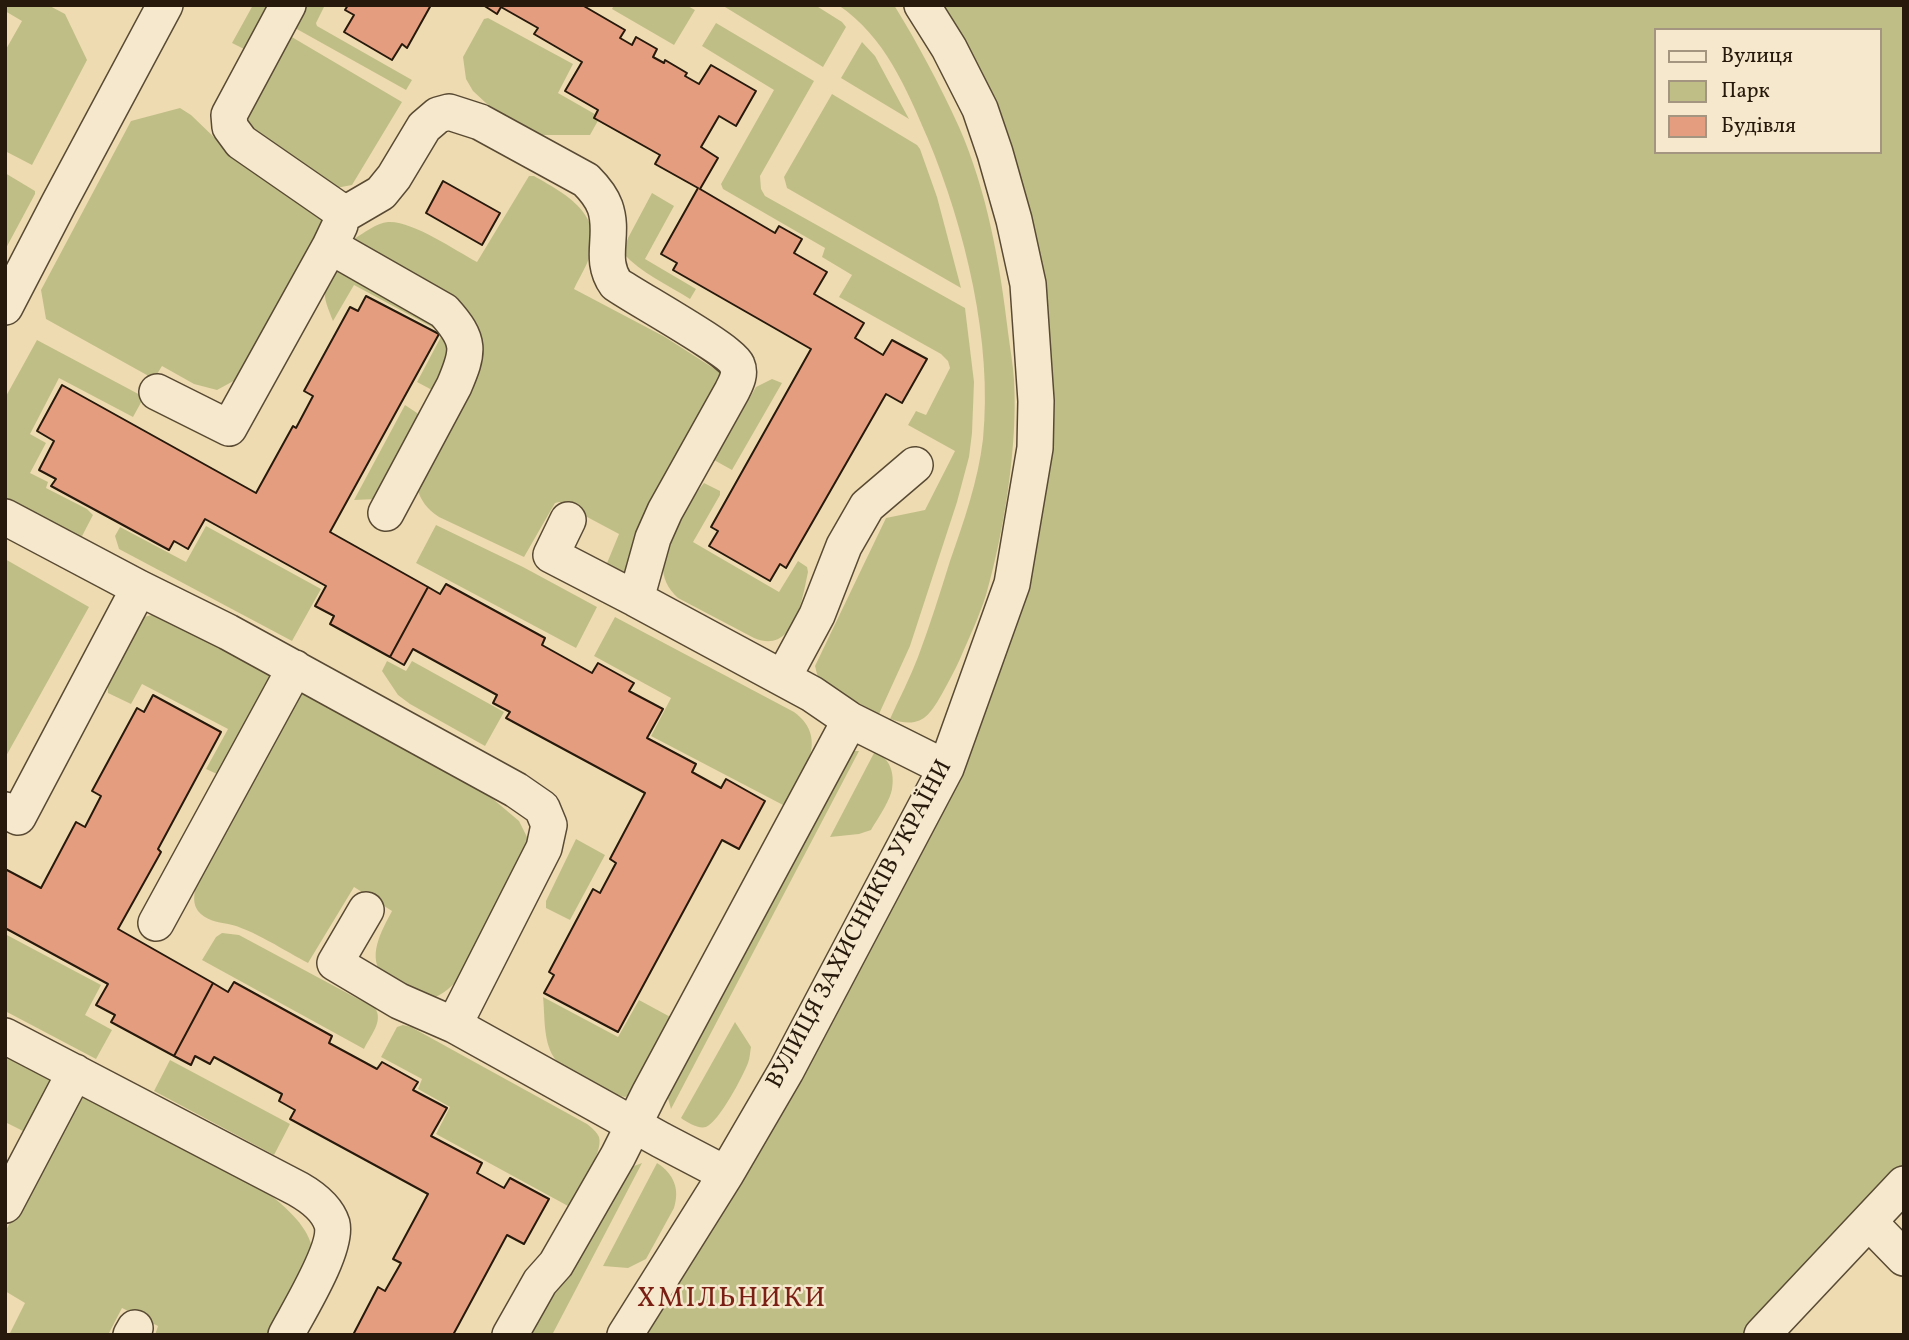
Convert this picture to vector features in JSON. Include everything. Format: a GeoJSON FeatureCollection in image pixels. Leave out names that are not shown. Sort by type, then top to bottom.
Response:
{"type":"FeatureCollection","features":[{"type":"Feature","properties":{"kind":"street"},"geometry":{"type":"LineString","coordinates":[[5,307],[165,5]]}},
{"type":"Feature","properties":{"kind":"street"},"geometry":{"type":"LineString","coordinates":[[288,5],[229,115],[230,127],[241,142],[345,214]]}},
{"type":"Feature","properties":{"kind":"street","name":"ВУЛИЦЯ ЗАХИСНИКІВ УКРАЇНИ"},"geometry":{"type":"LineString","coordinates":[[625,1335],[726,1174],[786,1071],[946,768],[1012,583],[1035,448],[1036,401],[1028,284],[1014,220],[980,109],[949,48],[922,5]]}},
{"type":"Feature","properties":{"kind":"street"},"geometry":{"type":"LineString","coordinates":[[157,392],[229,428],[345,214],[381,193],[394,177],[424,127],[438,115],[449,113],[480,122],[586,180],[599,194],[606,209],[609,229],[607,261],[609,274],[616,284],[713,344],[737,365],[738,378],[732,391],[665,511],[653,538],[636,599]]}},
{"type":"Feature","properties":{"kind":"street"},"geometry":{"type":"LineString","coordinates":[[330,246],[444,311],[455,322],[466,349],[454,386],[386,513]]}},
{"type":"Feature","properties":{"kind":"street"},"geometry":{"type":"LineString","coordinates":[[783,678],[817,615],[845,546],[867,506],[915,465]]}},
{"type":"Feature","properties":{"kind":"street"},"geometry":{"type":"LineString","coordinates":[[5,517],[295,668],[516,790],[542,808],[549,825],[544,848],[454,1025]]}},
{"type":"Feature","properties":{"kind":"street"},"geometry":{"type":"LineString","coordinates":[[568,520],[551,555],[812,694],[850,720],[946,768]]}},
{"type":"Feature","properties":{"kind":"street"},"geometry":{"type":"LineString","coordinates":[[5,810],[18,817],[139,588]]}},
{"type":"Feature","properties":{"kind":"street"},"geometry":{"type":"LineString","coordinates":[[156,923],[295,668]]}},
{"type":"Feature","properties":{"kind":"street"},"geometry":{"type":"LineString","coordinates":[[510,1335],[540,1282],[556,1264],[618,1156],[850,720]]}},
{"type":"Feature","properties":{"kind":"street"},"geometry":{"type":"LineString","coordinates":[[366,910],[335,962],[400,1001],[454,1025],[726,1174]]}},
{"type":"Feature","properties":{"kind":"street"},"geometry":{"type":"LineString","coordinates":[[5,1036],[303,1192],[320,1204],[332,1225],[332,1239],[286,1335]]}},
{"type":"Feature","properties":{"kind":"street"},"geometry":{"type":"LineString","coordinates":[[5,1205],[75,1072]]}},
{"type":"Feature","properties":{"kind":"street"},"geometry":{"type":"LineString","coordinates":[[1762,1335],[1904,1184]]}},
{"type":"Feature","properties":{"kind":"street"},"geometry":{"type":"LineString","coordinates":[[1869,1222],[1904,1258]]}},
{"type":"Feature","properties":{"kind":"green space"},"geometry":{"type":"Polygon","coordinates":[[[5,5],[48,5],[65,14],[87,60],[32,165],[5,151],[5,51],[22,21],[5,11],[5,5]]]}},
{"type":"Feature","properties":{"kind":"green space"},"geometry":{"type":"Polygon","coordinates":[[[253,5],[277,5],[252,53],[232,43],[253,5]]]}},
{"type":"Feature","properties":{"kind":"green space"},"geometry":{"type":"Polygon","coordinates":[[[298,5],[325,5],[317,26],[412,80],[406,90],[295,28],[298,5]]]}},
{"type":"Feature","properties":{"kind":"green space"},"geometry":{"type":"Polygon","coordinates":[[[614,5],[686,5],[695,10],[674,45],[612,9],[614,5]]]}},
{"type":"Feature","properties":{"kind":"green space"},"geometry":{"type":"Polygon","coordinates":[[[815,5],[846,27],[823,67],[725,7],[815,5]]]}},
{"type":"Feature","properties":{"kind":"green space"},"geometry":{"type":"Polygon","coordinates":[[[838,5],[894,5],[952,111],[969,151],[985,202],[1001,280],[1014,374],[1012,460],[999,544],[986,595],[960,659],[938,701],[923,719],[909,723],[890,719],[912,673],[974,486],[983,439],[984,364],[980,325],[964,247],[954,210],[928,139],[903,83],[882,48],[869,32],[838,5]]]}},
{"type":"Feature","properties":{"kind":"green space"},"geometry":{"type":"Polygon","coordinates":[[[922,5],[1904,5],[1904,1184],[1762,1335],[625,1335],[786,1071],[1012,583],[1028,284],[922,5]]]}},
{"type":"Feature","properties":{"kind":"green space"},"geometry":{"type":"Polygon","coordinates":[[[488,18],[573,64],[558,93],[600,117],[590,135],[537,135],[487,104],[473,91],[466,79],[463,57],[484,19],[488,18]]]}},
{"type":"Feature","properties":{"kind":"green space"},"geometry":{"type":"Polygon","coordinates":[[[716,23],[814,81],[760,176],[761,189],[765,196],[965,308],[974,382],[969,457],[910,646],[879,714],[822,683],[815,666],[886,518],[925,510],[955,451],[908,425],[916,411],[926,415],[950,368],[948,361],[941,354],[839,297],[852,275],[822,257],[825,248],[723,189],[721,184],[774,90],[702,46],[716,23]]]}},
{"type":"Feature","properties":{"kind":"green space"},"geometry":{"type":"Polygon","coordinates":[[[285,33],[402,102],[352,185],[336,188],[311,178],[245,122],[285,33]]]}},
{"type":"Feature","properties":{"kind":"green space"},"geometry":{"type":"Polygon","coordinates":[[[862,42],[875,56],[909,119],[841,78],[862,42]]]}},
{"type":"Feature","properties":{"kind":"green space"},"geometry":{"type":"Polygon","coordinates":[[[832,94],[920,149],[937,197],[961,288],[787,188],[784,177],[832,94]]]}},
{"type":"Feature","properties":{"kind":"green space"},"geometry":{"type":"Polygon","coordinates":[[[180,108],[218,141],[315,207],[323,224],[239,378],[217,390],[194,384],[162,366],[154,379],[46,319],[41,290],[131,121],[180,108]]]}},
{"type":"Feature","properties":{"kind":"green space"},"geometry":{"type":"Polygon","coordinates":[[[5,173],[35,191],[35,194],[5,250],[5,173]]]}},
{"type":"Feature","properties":{"kind":"green space"},"geometry":{"type":"Polygon","coordinates":[[[529,176],[534,176],[566,195],[584,212],[590,223],[592,248],[574,289],[665,337],[721,373],[723,377],[625,577],[605,568],[619,534],[559,502],[555,503],[524,557],[439,517],[425,504],[417,488],[476,359],[354,245],[354,239],[375,226],[388,222],[398,223],[433,237],[477,262],[529,176]]]}},
{"type":"Feature","properties":{"kind":"green space"},"geometry":{"type":"Polygon","coordinates":[[[652,193],[674,206],[645,259],[696,289],[690,299],[646,273],[623,253],[652,193]]]}},
{"type":"Feature","properties":{"kind":"green space"},"geometry":{"type":"Polygon","coordinates":[[[335,269],[438,319],[454,353],[432,390],[417,382],[443,333],[354,285],[333,321],[325,295],[335,269]]]}},
{"type":"Feature","properties":{"kind":"green space"},"geometry":{"type":"Polygon","coordinates":[[[37,340],[144,397],[133,417],[59,378],[30,434],[46,443],[30,473],[48,482],[46,488],[87,509],[93,515],[80,540],[5,501],[5,398],[37,340]]]}},
{"type":"Feature","properties":{"kind":"green space"},"geometry":{"type":"Polygon","coordinates":[[[772,379],[782,383],[732,470],[714,460],[756,387],[772,379]]]}},
{"type":"Feature","properties":{"kind":"green space"},"geometry":{"type":"Polygon","coordinates":[[[405,405],[417,413],[421,427],[377,499],[354,500],[405,405]]]}},
{"type":"Feature","properties":{"kind":"green space"},"geometry":{"type":"Polygon","coordinates":[[[704,483],[720,491],[720,495],[693,542],[779,592],[798,561],[807,567],[803,596],[794,622],[788,632],[779,639],[768,641],[754,638],[678,598],[666,583],[663,563],[668,544],[685,510],[704,483]]]}},
{"type":"Feature","properties":{"kind":"green space"},"geometry":{"type":"Polygon","coordinates":[[[436,525],[597,607],[576,648],[416,563],[436,525]]]}},
{"type":"Feature","properties":{"kind":"green space"},"geometry":{"type":"Polygon","coordinates":[[[206,526],[321,589],[292,641],[119,549],[115,536],[120,527],[186,562],[206,526]]]}},
{"type":"Feature","properties":{"kind":"green space"},"geometry":{"type":"Polygon","coordinates":[[[5,559],[89,607],[5,758],[5,559]]]}},
{"type":"Feature","properties":{"kind":"green space"},"geometry":{"type":"Polygon","coordinates":[[[155,614],[273,675],[217,774],[206,769],[228,729],[142,684],[131,704],[108,693],[107,675],[141,618],[155,614]]]}},
{"type":"Feature","properties":{"kind":"green space"},"geometry":{"type":"Polygon","coordinates":[[[615,617],[794,712],[805,723],[811,734],[810,758],[783,805],[651,736],[671,698],[594,656],[615,617]]]}},
{"type":"Feature","properties":{"kind":"green space"},"geometry":{"type":"Polygon","coordinates":[[[387,661],[406,671],[412,661],[504,712],[485,746],[398,695],[382,671],[387,661]]]}},
{"type":"Feature","properties":{"kind":"green space"},"geometry":{"type":"Polygon","coordinates":[[[302,691],[487,794],[519,821],[528,839],[527,849],[461,977],[435,997],[430,999],[399,986],[385,978],[379,970],[376,962],[377,944],[392,911],[354,887],[308,963],[247,930],[208,919],[196,908],[195,889],[302,691]]]}},
{"type":"Feature","properties":{"kind":"green space"},"geometry":{"type":"Polygon","coordinates":[[[853,751],[859,751],[671,1109],[667,1095],[853,751]]]}},
{"type":"Feature","properties":{"kind":"green space"},"geometry":{"type":"Polygon","coordinates":[[[874,753],[888,762],[892,772],[892,789],[886,805],[871,830],[830,837],[874,753]]]}},
{"type":"Feature","properties":{"kind":"green space"},"geometry":{"type":"Polygon","coordinates":[[[576,839],[605,855],[570,920],[546,908],[546,901],[576,839]]]}},
{"type":"Feature","properties":{"kind":"green space"},"geometry":{"type":"Polygon","coordinates":[[[222,933],[239,935],[375,1008],[377,1023],[364,1049],[202,960],[216,937],[222,933]]]}},
{"type":"Feature","properties":{"kind":"green space"},"geometry":{"type":"Polygon","coordinates":[[[5,934],[101,985],[85,1015],[112,1030],[96,1059],[5,1011],[5,934]]]}},
{"type":"Feature","properties":{"kind":"green space"},"geometry":{"type":"Polygon","coordinates":[[[543,997],[618,1037],[639,1000],[674,1019],[631,1094],[625,1097],[581,1079],[564,1068],[553,1056],[545,1027],[543,997]]]}},
{"type":"Feature","properties":{"kind":"green space"},"geometry":{"type":"Polygon","coordinates":[[[735,1022],[751,1047],[748,1063],[717,1117],[706,1127],[693,1125],[681,1118],[735,1022]]]}},
{"type":"Feature","properties":{"kind":"green space"},"geometry":{"type":"Polygon","coordinates":[[[403,1025],[587,1124],[596,1132],[599,1137],[598,1152],[568,1206],[436,1134],[450,1107],[418,1089],[422,1079],[381,1057],[397,1027],[403,1025]]]}},
{"type":"Feature","properties":{"kind":"green space"},"geometry":{"type":"Polygon","coordinates":[[[5,1053],[57,1081],[29,1134],[5,1122],[5,1053]]]}},
{"type":"Feature","properties":{"kind":"green space"},"geometry":{"type":"Polygon","coordinates":[[[170,1060],[290,1124],[274,1155],[154,1091],[170,1060]]]}},
{"type":"Feature","properties":{"kind":"green space"},"geometry":{"type":"Polygon","coordinates":[[[79,1093],[264,1190],[299,1222],[312,1247],[269,1335],[155,1335],[158,1326],[122,1308],[108,1335],[9,1335],[25,1303],[5,1291],[5,1232],[79,1093]]]}},
{"type":"Feature","properties":{"kind":"green space"},"geometry":{"type":"Polygon","coordinates":[[[642,1163],[552,1335],[530,1335],[619,1177],[626,1169],[642,1163]]]}},
{"type":"Feature","properties":{"kind":"green space"},"geometry":{"type":"Polygon","coordinates":[[[657,1163],[668,1172],[674,1182],[674,1208],[646,1259],[628,1268],[603,1266],[657,1163]]]}},
{"type":"Feature","properties":{"kind":"building"},"geometry":{"type":"Polygon","coordinates":[[[348,5],[431,5],[407,48],[402,44],[392,60],[344,32],[354,15],[345,10],[348,5]]]}},
{"type":"Feature","properties":{"kind":"building"},"geometry":{"type":"Polygon","coordinates":[[[483,5],[582,5],[625,30],[620,38],[632,45],[636,37],[657,49],[653,57],[664,63],[665,60],[699,84],[711,65],[756,91],[736,126],[719,116],[701,147],[718,158],[700,189],[775,233],[779,226],[802,239],[794,253],[827,272],[814,294],[864,323],[855,338],[883,355],[892,340],[927,359],[902,403],[886,394],[786,568],[780,564],[770,581],[709,546],[718,531],[711,527],[811,349],[673,270],[677,263],[661,254],[698,188],[655,164],[660,155],[594,118],[598,110],[565,91],[582,62],[534,34],[538,28],[501,7],[497,14],[483,5]]]}},
{"type":"Feature","properties":{"kind":"building"},"geometry":{"type":"Polygon","coordinates":[[[443,181],[500,213],[482,245],[426,213],[443,181]]]}},
{"type":"Feature","properties":{"kind":"building"},"geometry":{"type":"Polygon","coordinates":[[[366,296],[439,334],[330,532],[428,587],[390,657],[330,624],[334,616],[315,606],[326,586],[205,519],[188,549],[174,541],[169,550],[51,486],[56,479],[39,470],[54,441],[37,431],[62,385],[256,493],[313,396],[304,391],[350,307],[358,311],[366,296]]]}},
{"type":"Feature","properties":{"kind":"building"},"geometry":{"type":"Polygon","coordinates":[[[446,584],[545,638],[542,645],[592,673],[598,663],[634,683],[629,691],[663,709],[647,738],[696,764],[692,772],[721,788],[726,779],[765,801],[739,849],[722,840],[618,1032],[544,993],[554,975],[549,972],[593,889],[600,893],[616,863],[610,859],[645,793],[506,718],[510,712],[493,703],[497,695],[413,649],[404,665],[390,657],[428,587],[440,594],[446,584]]]}},
{"type":"Feature","properties":{"kind":"building"},"geometry":{"type":"Polygon","coordinates":[[[153,695],[221,732],[158,849],[161,852],[118,929],[213,983],[174,1056],[111,1022],[115,1015],[96,1005],[108,984],[5,928],[5,869],[41,888],[76,822],[85,827],[101,796],[92,791],[137,708],[144,712],[153,695]]]}},
{"type":"Feature","properties":{"kind":"building"},"geometry":{"type":"Polygon","coordinates":[[[234,982],[332,1036],[329,1043],[377,1069],[382,1062],[418,1082],[413,1090],[447,1108],[431,1136],[482,1163],[477,1173],[504,1188],[510,1178],[549,1199],[524,1244],[507,1235],[453,1335],[353,1335],[378,1287],[385,1291],[401,1263],[393,1259],[428,1194],[290,1119],[295,1110],[279,1101],[282,1094],[214,1057],[210,1064],[195,1056],[191,1065],[174,1056],[213,983],[228,992],[234,982]]]}},
{"type":"Feature","properties":{"kind":"district","name":"ХМІЛЬНИКИ"},"geometry":{"type":"Point","coordinates":[732,1301]}}]}
